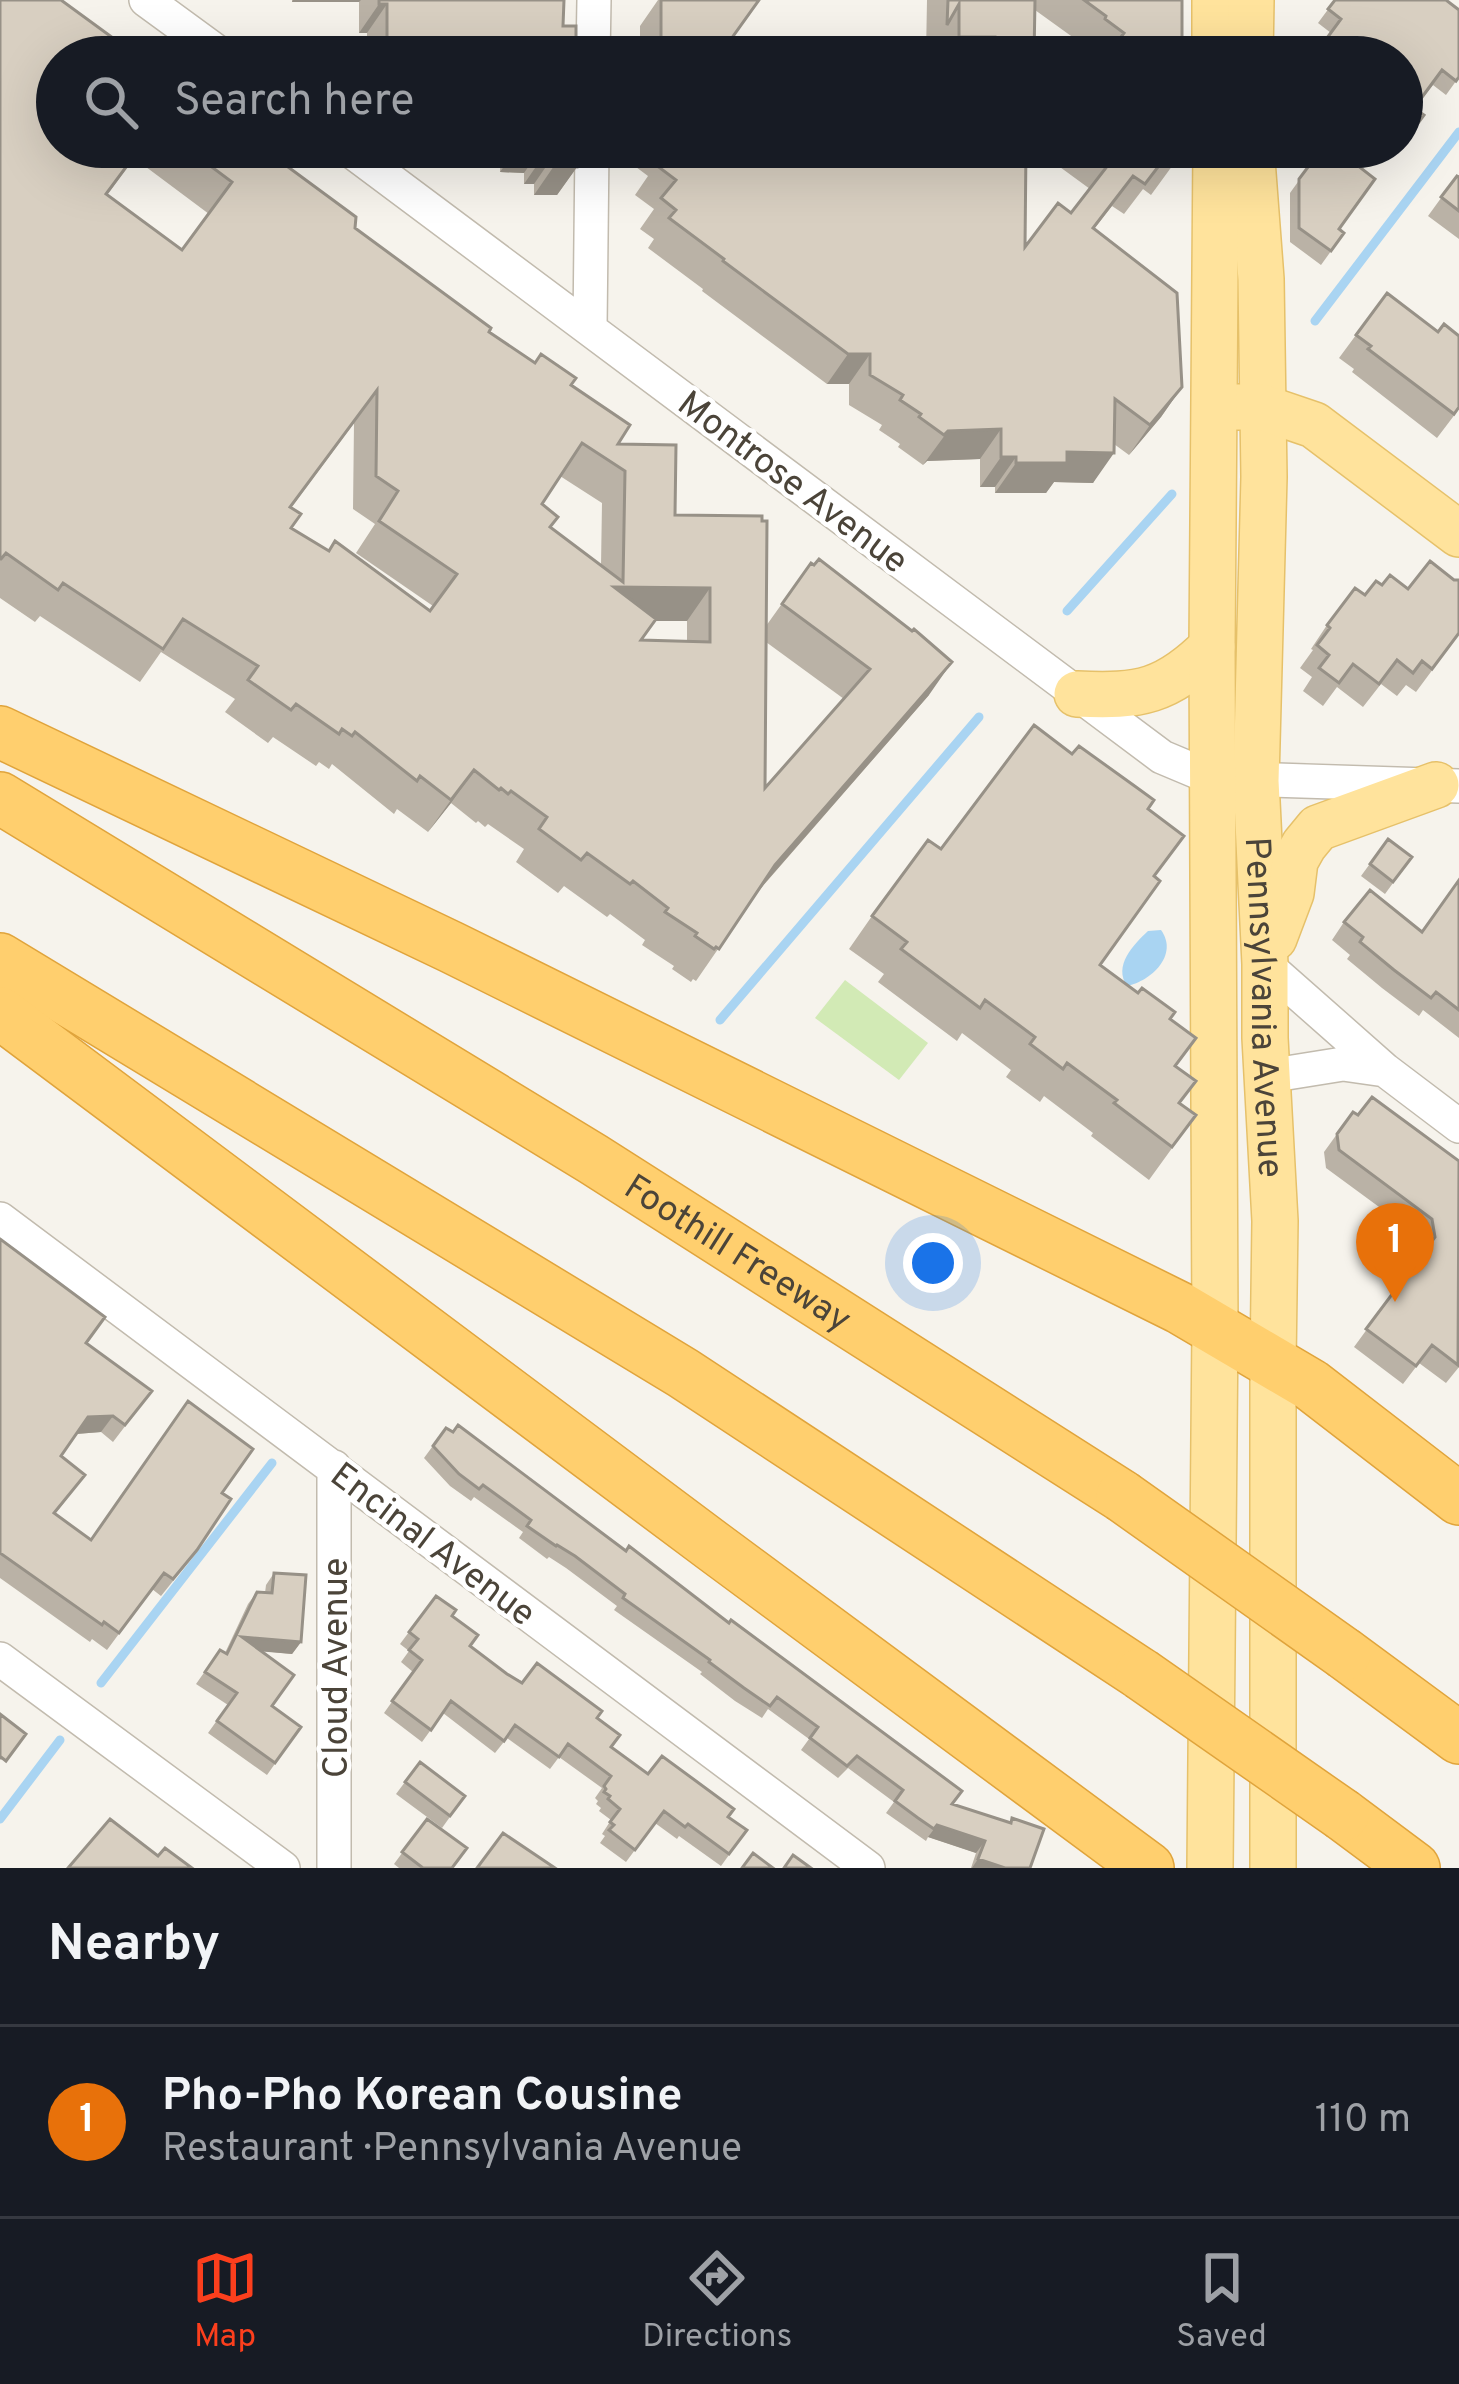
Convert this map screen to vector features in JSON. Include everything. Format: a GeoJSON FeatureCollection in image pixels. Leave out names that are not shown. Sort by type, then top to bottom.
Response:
{"type":"FeatureCollection","features":[{"type":"Feature","properties":{"kind":"highway"},"geometry":{"type":"LineString","coordinates":[[0,732],[451,947],[1215,1327],[1311,1385],[1459,1499]]}},
{"type":"Feature","properties":{"kind":"highway","name":"Foothill Freeway"},"geometry":{"type":"LineString","coordinates":[[0,798],[593,1159],[1122,1496],[1459,1738]]}},
{"type":"Feature","properties":{"kind":"highway"},"geometry":{"type":"LineString","coordinates":[[0,958],[683,1373],[1141,1674],[1414,1868]]}},
{"type":"Feature","properties":{"kind":"highway"},"geometry":{"type":"LineString","coordinates":[[0,1013],[1148,1868]]}},
{"type":"Feature","properties":{"kind":"main road"},"geometry":{"type":"LineString","coordinates":[[1215,0],[1215,36]]}},
{"type":"Feature","properties":{"kind":"main road"},"geometry":{"type":"LineString","coordinates":[[1250,36],[1251,0]]}},
{"type":"Feature","properties":{"kind":"main road","name":"Pennsylvania Avenue"},"geometry":{"type":"LineString","coordinates":[[1216,168],[1212,647],[1265,964],[1275,1221],[1273,1868]]}},
{"type":"Feature","properties":{"kind":"main road","name":"Pennsylvania Avenue"},"geometry":{"type":"LineString","coordinates":[[1210,1868],[1215,1327],[1212,1066],[1264,476],[1261,279],[1253,168]]}},
{"type":"Feature","properties":{"kind":"main road"},"geometry":{"type":"LineString","coordinates":[[1214,407],[1261,407],[1314,425],[1459,534]]}},
{"type":"Feature","properties":{"kind":"main road"},"geometry":{"type":"LineString","coordinates":[[1077,694],[1141,691],[1173,681],[1212,647]]}},
{"type":"Feature","properties":{"kind":"main road"},"geometry":{"type":"LineString","coordinates":[[1265,964],[1291,893],[1295,861],[1318,828],[1448,785]]}},
{"type":"Feature","properties":{"kind":"main road"},"geometry":{"type":"LineString","coordinates":[[1212,1066],[1233,1101],[1241,1196],[1248,1208],[1275,1221]]}},
{"type":"Feature","properties":{"kind":"street"},"geometry":{"type":"LineString","coordinates":[[146,0],[195,36]]}},
{"type":"Feature","properties":{"kind":"street"},"geometry":{"type":"LineString","coordinates":[[593,36],[594,0]]}},
{"type":"Feature","properties":{"kind":"street","name":"Montrose Avenue"},"geometry":{"type":"LineString","coordinates":[[374,168],[1162,757],[1234,780]]}},
{"type":"Feature","properties":{"kind":"street"},"geometry":{"type":"LineString","coordinates":[[590,328],[592,168]]}},
{"type":"Feature","properties":{"kind":"street"},"geometry":{"type":"LineString","coordinates":[[1234,780],[1448,785]]}},
{"type":"Feature","properties":{"kind":"street"},"geometry":{"type":"LineString","coordinates":[[1265,964],[1384,1070],[1459,1126]]}},
{"type":"Feature","properties":{"kind":"street"},"geometry":{"type":"LineString","coordinates":[[1268,1076],[1343,1064],[1384,1070]]}},
{"type":"Feature","properties":{"kind":"street","name":"Encinal Avenue"},"geometry":{"type":"LineString","coordinates":[[0,1219],[868,1868]]}},
{"type":"Feature","properties":{"kind":"street","name":"Cloud Avenue"},"geometry":{"type":"LineString","coordinates":[[334,1467],[334,1868]]}},
{"type":"Feature","properties":{"kind":"street"},"geometry":{"type":"LineString","coordinates":[[0,1659],[283,1868]]}},
{"type":"Feature","properties":{"kind":"green space"},"geometry":{"type":"Polygon","coordinates":[[[845,980],[928,1043],[899,1080],[815,1018],[845,980]]]}},
{"type":"Feature","properties":{"kind":"water"},"geometry":{"type":"Polygon","coordinates":[[[1161,930],[1167,949],[1160,966],[1127,986],[1122,971],[1127,956],[1148,931],[1161,930]]]}},
{"type":"Feature","properties":{"kind":"building"},"geometry":{"type":"Polygon","coordinates":[[[0,0],[61,0],[110,36],[36,36],[36,168],[125,168],[106,194],[182,250],[232,182],[213,168],[290,168],[356,217],[355,228],[491,328],[489,332],[535,363],[541,354],[576,378],[571,385],[630,425],[618,444],[676,445],[675,515],[762,516],[767,521],[765,788],[870,669],[782,604],[811,563],[819,559],[952,662],[775,865],[719,949],[714,949],[633,881],[630,884],[587,853],[581,860],[539,829],[547,817],[474,770],[451,800],[420,776],[417,781],[355,732],[352,736],[342,729],[339,734],[296,704],[291,710],[248,680],[258,666],[183,619],[163,649],[63,583],[58,590],[6,553],[0,559],[0,0]],[[377,390],[290,507],[301,514],[291,528],[329,551],[335,541],[430,611],[457,574],[379,521],[398,491],[376,476],[377,390]],[[582,443],[542,504],[558,517],[550,527],[623,582],[625,471],[582,443]],[[614,587],[656,619],[641,640],[710,642],[710,588],[614,587]]]}},
{"type":"Feature","properties":{"kind":"building"},"geometry":{"type":"Polygon","coordinates":[[[379,0],[564,0],[563,26],[576,26],[576,36],[387,36],[387,4],[379,0]]]}},
{"type":"Feature","properties":{"kind":"building"},"geometry":{"type":"Polygon","coordinates":[[[661,0],[759,0],[733,36],[661,36],[661,0]]]}},
{"type":"Feature","properties":{"kind":"building"},"geometry":{"type":"Polygon","coordinates":[[[948,0],[1035,0],[1034,36],[959,36],[959,4],[947,25],[948,0]]]}},
{"type":"Feature","properties":{"kind":"building"},"geometry":{"type":"Polygon","coordinates":[[[1084,0],[1182,0],[1182,36],[1122,36],[1124,33],[1084,0]]]}},
{"type":"Feature","properties":{"kind":"building"},"geometry":{"type":"Polygon","coordinates":[[[1335,0],[1446,0],[1459,10],[1459,77],[1456,81],[1442,70],[1423,96],[1423,36],[1328,36],[1341,19],[1328,9],[1335,0]]]}},
{"type":"Feature","properties":{"kind":"building"},"geometry":{"type":"Polygon","coordinates":[[[660,168],[1026,168],[1025,247],[1058,203],[1071,213],[1106,168],[1157,168],[1145,184],[1133,176],[1093,228],[1177,293],[1182,387],[1150,425],[1115,399],[1114,453],[1067,452],[1067,463],[1016,463],[1016,457],[1001,457],[1001,429],[944,435],[900,400],[903,395],[870,375],[870,354],[848,354],[669,218],[676,210],[661,198],[676,180],[660,168]]]}},
{"type":"Feature","properties":{"kind":"building"},"geometry":{"type":"Polygon","coordinates":[[[1307,168],[1361,168],[1375,179],[1339,229],[1344,233],[1331,251],[1299,228],[1299,179],[1307,168]]]}},
{"type":"Feature","properties":{"kind":"building"},"geometry":{"type":"Polygon","coordinates":[[[1459,177],[1459,211],[1441,197],[1459,177]]]}},
{"type":"Feature","properties":{"kind":"building"},"geometry":{"type":"Polygon","coordinates":[[[1387,293],[1438,332],[1444,324],[1459,336],[1459,407],[1454,414],[1356,335],[1387,293]]]}},
{"type":"Feature","properties":{"kind":"building"},"geometry":{"type":"Polygon","coordinates":[[[1430,561],[1459,580],[1459,633],[1432,669],[1422,661],[1413,673],[1397,660],[1379,684],[1353,664],[1339,683],[1319,668],[1329,655],[1317,645],[1355,588],[1365,595],[1376,581],[1382,585],[1390,575],[1408,589],[1430,561]]]}},
{"type":"Feature","properties":{"kind":"building"},"geometry":{"type":"Polygon","coordinates":[[[1034,725],[1072,754],[1079,746],[1154,800],[1148,809],[1184,836],[1154,876],[1160,881],[1100,965],[1175,1012],[1170,1019],[1196,1038],[1175,1066],[1196,1081],[1179,1103],[1196,1115],[1172,1147],[1067,1063],[1063,1069],[1030,1044],[1035,1037],[985,1000],[980,1008],[901,949],[907,942],[872,916],[928,840],[941,849],[1034,725]]]}},
{"type":"Feature","properties":{"kind":"building"},"geometry":{"type":"Polygon","coordinates":[[[1388,839],[1412,857],[1393,882],[1370,864],[1388,839]]]}},
{"type":"Feature","properties":{"kind":"building"},"geometry":{"type":"Polygon","coordinates":[[[1459,880],[1459,1010],[1436,992],[1431,998],[1394,970],[1344,922],[1370,890],[1422,932],[1459,880]]]}},
{"type":"Feature","properties":{"kind":"building"},"geometry":{"type":"Polygon","coordinates":[[[1372,1097],[1459,1161],[1458,1365],[1432,1345],[1416,1366],[1366,1329],[1435,1237],[1432,1219],[1339,1150],[1337,1134],[1372,1097]]]}},
{"type":"Feature","properties":{"kind":"building"},"geometry":{"type":"Polygon","coordinates":[[[0,1239],[105,1317],[86,1343],[152,1391],[125,1425],[113,1416],[88,1417],[61,1456],[85,1475],[54,1513],[91,1540],[188,1401],[253,1449],[222,1493],[231,1499],[197,1550],[173,1579],[164,1573],[119,1633],[0,1553],[0,1239]]]}},
{"type":"Feature","properties":{"kind":"building"},"geometry":{"type":"Polygon","coordinates":[[[458,1425],[962,1791],[952,1804],[1044,1829],[1030,1868],[1005,1868],[978,1859],[985,1841],[937,1825],[934,1829],[918,1818],[895,1801],[903,1790],[857,1756],[847,1766],[810,1738],[818,1727],[777,1697],[770,1706],[744,1688],[575,1556],[527,1526],[531,1520],[483,1485],[479,1489],[459,1474],[433,1446],[446,1428],[453,1432],[458,1425]]]}},
{"type":"Feature","properties":{"kind":"building"},"geometry":{"type":"Polygon","coordinates":[[[274,1573],[306,1575],[301,1642],[242,1637],[294,1675],[272,1706],[301,1727],[275,1763],[217,1721],[237,1693],[205,1672],[220,1650],[227,1654],[257,1592],[272,1593],[274,1573]]]}},
{"type":"Feature","properties":{"kind":"building"},"geometry":{"type":"Polygon","coordinates":[[[436,1596],[456,1610],[452,1616],[478,1635],[470,1646],[507,1674],[522,1683],[537,1663],[602,1711],[597,1718],[620,1735],[611,1747],[648,1774],[662,1756],[734,1809],[728,1817],[747,1830],[729,1854],[664,1811],[635,1850],[609,1830],[620,1809],[604,1792],[611,1776],[568,1744],[559,1757],[515,1725],[504,1741],[451,1701],[431,1730],[392,1701],[422,1660],[409,1650],[418,1639],[409,1632],[436,1596]]]}},
{"type":"Feature","properties":{"kind":"building"},"geometry":{"type":"Polygon","coordinates":[[[0,1714],[26,1734],[6,1761],[0,1759],[0,1714]]]}},
{"type":"Feature","properties":{"kind":"building"},"geometry":{"type":"Polygon","coordinates":[[[420,1762],[465,1796],[450,1816],[405,1782],[420,1762]]]}},
{"type":"Feature","properties":{"kind":"building"},"geometry":{"type":"Polygon","coordinates":[[[110,1819],[158,1856],[165,1848],[192,1868],[68,1868],[110,1819]]]}},
{"type":"Feature","properties":{"kind":"building"},"geometry":{"type":"Polygon","coordinates":[[[427,1819],[467,1848],[452,1868],[423,1868],[402,1852],[427,1819]]]}},
{"type":"Feature","properties":{"kind":"building"},"geometry":{"type":"Polygon","coordinates":[[[503,1833],[555,1868],[477,1868],[503,1833]]]}},
{"type":"Feature","properties":{"kind":"building"},"geometry":{"type":"Polygon","coordinates":[[[753,1853],[773,1868],[742,1868],[753,1853]]]}},
{"type":"Feature","properties":{"kind":"building"},"geometry":{"type":"Polygon","coordinates":[[[793,1855],[811,1868],[784,1868],[793,1855]]]}},
{"type":"Feature","properties":{"kind":"waterway"},"geometry":{"type":"LineString","coordinates":[[1315,321],[1459,132]]}},
{"type":"Feature","properties":{"kind":"waterway"},"geometry":{"type":"LineString","coordinates":[[1067,611],[1172,494]]}},
{"type":"Feature","properties":{"kind":"waterway"},"geometry":{"type":"LineString","coordinates":[[720,1020],[979,717]]}},
{"type":"Feature","properties":{"kind":"waterway"},"geometry":{"type":"LineString","coordinates":[[101,1683],[272,1463]]}},
{"type":"Feature","properties":{"kind":"waterway"},"geometry":{"type":"LineString","coordinates":[[0,1819],[60,1740]]}},
{"type":"Feature","properties":{"kind":"place","name":"Pho-Pho Korean Cousine"},"geometry":{"type":"Point","coordinates":[1395,1302]}}]}
